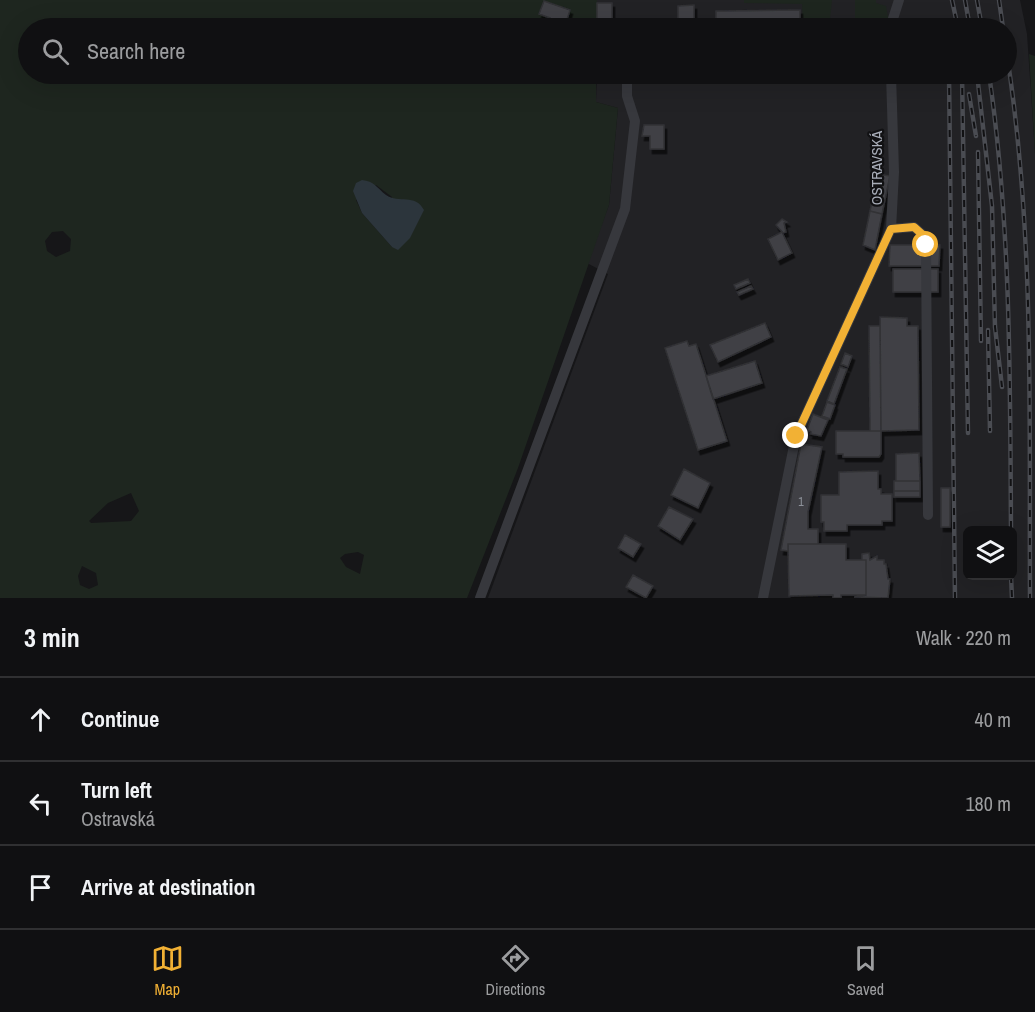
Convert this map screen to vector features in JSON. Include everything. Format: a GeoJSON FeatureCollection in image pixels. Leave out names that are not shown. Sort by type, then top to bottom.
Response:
{"type":"FeatureCollection","features":[{"type":"Feature","properties":{"kind":"street"},"geometry":{"type":"LineString","coordinates":[[893,18],[899,0]]}},
{"type":"Feature","properties":{"kind":"street"},"geometry":{"type":"LineString","coordinates":[[480,598],[625,209],[632,168],[635,121],[627,96],[627,84]]}},
{"type":"Feature","properties":{"kind":"street","name":"OSTRAVSKÁ"},"geometry":{"type":"LineString","coordinates":[[763,598],[796,436],[891,229],[894,172],[891,84]]}},
{"type":"Feature","properties":{"kind":"street"},"geometry":{"type":"LineString","coordinates":[[891,229],[914,227],[923,235],[926,245],[928,515]]}},
{"type":"Feature","properties":{"kind":"shaded area"},"geometry":{"type":"Polygon","coordinates":[[[0,0],[597,0],[597,18],[18,18],[18,84],[596,84],[596,102],[618,108],[609,205],[518,468],[467,598],[0,598],[0,0]],[[376,185],[356,200],[362,213],[392,247],[392,197],[376,185]],[[63,231],[52,232],[45,241],[47,251],[56,257],[70,251],[71,239],[63,231]],[[131,493],[108,503],[89,521],[91,523],[131,521],[139,511],[131,493]],[[358,552],[345,554],[340,558],[346,567],[360,574],[364,555],[358,552]],[[82,566],[78,576],[80,585],[89,589],[98,585],[96,573],[82,566]]]}},
{"type":"Feature","properties":{"kind":"shaded area"},"geometry":{"type":"Polygon","coordinates":[[[597,0],[1020,0],[1027,34],[1035,153],[1035,598],[488,598],[608,274],[587,263],[609,205],[618,108],[596,102],[597,84],[1017,84],[1017,18],[597,18],[597,0]]]}},
{"type":"Feature","properties":{"kind":"shaded area"},"geometry":{"type":"Polygon","coordinates":[[[744,0],[832,0],[830,18],[803,18],[802,4],[744,3],[744,0]]]}},
{"type":"Feature","properties":{"kind":"shaded area"},"geometry":{"type":"Polygon","coordinates":[[[855,0],[876,0],[876,3],[886,6],[888,18],[855,18],[855,0]]]}},
{"type":"Feature","properties":{"kind":"shaded area"},"geometry":{"type":"Polygon","coordinates":[[[1029,54],[1035,56],[1035,154],[1029,54]]]}},
{"type":"Feature","properties":{"kind":"shaded area"},"geometry":{"type":"Polygon","coordinates":[[[362,180],[372,183],[391,198],[416,202],[424,210],[410,238],[398,250],[392,247],[362,213],[353,191],[356,183],[362,180]]]}},
{"type":"Feature","properties":{"kind":"building"},"geometry":{"type":"Polygon","coordinates":[[[544,1],[570,10],[568,18],[550,18],[539,14],[544,1]]]}},
{"type":"Feature","properties":{"kind":"building"},"geometry":{"type":"Polygon","coordinates":[[[597,3],[612,3],[612,18],[597,18],[597,3]]]}},
{"type":"Feature","properties":{"kind":"building"},"geometry":{"type":"Polygon","coordinates":[[[694,5],[694,18],[678,18],[678,6],[694,5]]]}},
{"type":"Feature","properties":{"kind":"building"},"geometry":{"type":"Polygon","coordinates":[[[800,10],[800,18],[716,18],[716,11],[800,10]]]}},
{"type":"Feature","properties":{"kind":"building"},"geometry":{"type":"Polygon","coordinates":[[[644,125],[664,125],[664,149],[650,149],[650,136],[642,136],[644,125]]]}},
{"type":"Feature","properties":{"kind":"building"},"geometry":{"type":"Polygon","coordinates":[[[878,174],[890,176],[882,214],[870,211],[878,174]]]}},
{"type":"Feature","properties":{"kind":"building"},"geometry":{"type":"Polygon","coordinates":[[[870,211],[882,214],[875,250],[863,245],[870,211]]]}},
{"type":"Feature","properties":{"kind":"building"},"geometry":{"type":"Polygon","coordinates":[[[782,219],[787,222],[784,223],[786,232],[783,233],[776,225],[782,219]]]}},
{"type":"Feature","properties":{"kind":"building"},"geometry":{"type":"Polygon","coordinates":[[[782,232],[792,253],[778,260],[768,239],[782,232]]]}},
{"type":"Feature","properties":{"kind":"building"},"geometry":{"type":"Polygon","coordinates":[[[890,245],[940,245],[939,266],[889,266],[890,245]]]}},
{"type":"Feature","properties":{"kind":"building"},"geometry":{"type":"Polygon","coordinates":[[[893,269],[938,269],[938,292],[893,292],[893,269]]]}},
{"type":"Feature","properties":{"kind":"building"},"geometry":{"type":"Polygon","coordinates":[[[748,279],[750,283],[736,289],[734,285],[748,279]]]}},
{"type":"Feature","properties":{"kind":"building"},"geometry":{"type":"Polygon","coordinates":[[[751,286],[753,289],[739,295],[737,292],[751,286]]]}},
{"type":"Feature","properties":{"kind":"building"},"geometry":{"type":"Polygon","coordinates":[[[880,317],[907,318],[907,326],[918,326],[919,430],[881,431],[880,317]]]}},
{"type":"Feature","properties":{"kind":"building"},"geometry":{"type":"Polygon","coordinates":[[[765,323],[771,337],[718,362],[710,345],[765,323]]]}},
{"type":"Feature","properties":{"kind":"building"},"geometry":{"type":"Polygon","coordinates":[[[869,326],[880,326],[881,431],[870,431],[869,326]]]}},
{"type":"Feature","properties":{"kind":"building"},"geometry":{"type":"Polygon","coordinates":[[[687,341],[689,346],[696,344],[727,441],[698,450],[665,348],[687,341]]]}},
{"type":"Feature","properties":{"kind":"building"},"geometry":{"type":"Polygon","coordinates":[[[845,353],[852,356],[848,367],[841,364],[845,353]]]}},
{"type":"Feature","properties":{"kind":"building"},"geometry":{"type":"Polygon","coordinates":[[[755,361],[762,383],[713,399],[706,376],[755,361]]]}},
{"type":"Feature","properties":{"kind":"building"},"geometry":{"type":"Polygon","coordinates":[[[840,367],[847,369],[834,404],[827,401],[840,367]]]}},
{"type":"Feature","properties":{"kind":"building"},"geometry":{"type":"Polygon","coordinates":[[[827,402],[835,405],[830,419],[822,416],[827,402]]]}},
{"type":"Feature","properties":{"kind":"building"},"geometry":{"type":"Polygon","coordinates":[[[813,414],[828,420],[821,436],[810,434],[811,432],[807,430],[813,414]]]}},
{"type":"Feature","properties":{"kind":"building"},"geometry":{"type":"Polygon","coordinates":[[[836,431],[881,431],[881,454],[879,457],[843,457],[843,454],[836,454],[836,431]]]}},
{"type":"Feature","properties":{"kind":"building"},"geometry":{"type":"Polygon","coordinates":[[[801,444],[822,447],[808,512],[808,529],[818,529],[818,544],[788,544],[788,551],[781,550],[801,444]]]}},
{"type":"Feature","properties":{"kind":"building"},"geometry":{"type":"Polygon","coordinates":[[[919,453],[920,481],[896,481],[896,454],[919,453]]]}},
{"type":"Feature","properties":{"kind":"building"},"geometry":{"type":"Polygon","coordinates":[[[684,469],[710,483],[698,508],[671,495],[684,469]]]}},
{"type":"Feature","properties":{"kind":"building"},"geometry":{"type":"Polygon","coordinates":[[[878,471],[878,489],[881,489],[881,494],[892,494],[892,521],[882,521],[882,525],[847,525],[847,531],[824,531],[824,522],[821,522],[821,495],[839,495],[839,472],[878,471]]]}},
{"type":"Feature","properties":{"kind":"building"},"geometry":{"type":"Polygon","coordinates":[[[894,481],[920,481],[920,491],[894,491],[894,481]]]}},
{"type":"Feature","properties":{"kind":"building"},"geometry":{"type":"Polygon","coordinates":[[[941,488],[950,488],[950,527],[941,527],[941,488]]]}},
{"type":"Feature","properties":{"kind":"building"},"geometry":{"type":"Polygon","coordinates":[[[894,491],[920,491],[920,497],[894,497],[894,491]]]}},
{"type":"Feature","properties":{"kind":"building"},"geometry":{"type":"Polygon","coordinates":[[[669,507],[693,519],[680,540],[658,526],[669,507]]]}},
{"type":"Feature","properties":{"kind":"building"},"geometry":{"type":"Polygon","coordinates":[[[625,535],[641,544],[633,557],[618,548],[625,535]]]}},
{"type":"Feature","properties":{"kind":"building"},"geometry":{"type":"Polygon","coordinates":[[[788,544],[846,544],[846,560],[866,560],[866,595],[841,595],[841,598],[833,598],[833,595],[789,596],[788,544]]]}},
{"type":"Feature","properties":{"kind":"building"},"geometry":{"type":"Polygon","coordinates":[[[869,553],[870,560],[877,556],[877,560],[884,560],[886,564],[888,579],[890,579],[888,598],[854,597],[866,595],[866,560],[862,560],[862,554],[869,553]]]}},
{"type":"Feature","properties":{"kind":"building"},"geometry":{"type":"Polygon","coordinates":[[[633,575],[653,586],[646,598],[626,587],[633,575]]]}},
{"type":"Feature","properties":{"kind":"railway"},"geometry":{"type":"LineString","coordinates":[[952,0],[956,18]]}},
{"type":"Feature","properties":{"kind":"railway"},"geometry":{"type":"LineString","coordinates":[[965,0],[968,18]]}},
{"type":"Feature","properties":{"kind":"railway"},"geometry":{"type":"LineString","coordinates":[[977,0],[980,18]]}},
{"type":"Feature","properties":{"kind":"railway"},"geometry":{"type":"LineString","coordinates":[[999,0],[1002,18]]}},
{"type":"Feature","properties":{"kind":"railway"},"geometry":{"type":"LineString","coordinates":[[949,84],[955,598]]}},
{"type":"Feature","properties":{"kind":"railway"},"geometry":{"type":"LineString","coordinates":[[962,84],[968,433]]}},
{"type":"Feature","properties":{"kind":"railway"},"geometry":{"type":"LineString","coordinates":[[978,84],[992,206],[995,327],[1002,387]]}},
{"type":"Feature","properties":{"kind":"railway"},"geometry":{"type":"LineString","coordinates":[[990,84],[1002,188],[1008,302],[1011,526]]}},
{"type":"Feature","properties":{"kind":"railway"},"geometry":{"type":"LineString","coordinates":[[1011,84],[1022,185],[1026,254],[1030,392],[1030,598]]}},
{"type":"Feature","properties":{"kind":"railway"},"geometry":{"type":"LineString","coordinates":[[969,94],[976,136]]}},
{"type":"Feature","properties":{"kind":"railway"},"geometry":{"type":"LineString","coordinates":[[978,152],[981,341]]}},
{"type":"Feature","properties":{"kind":"railway"},"geometry":{"type":"LineString","coordinates":[[988,330],[990,431]]}},
{"type":"Feature","properties":{"kind":"railway"},"geometry":{"type":"LineString","coordinates":[[1011,580],[1012,598]]}},
{"type":"Feature","properties":{"kind":"route"},"geometry":{"type":"LineString","coordinates":[[796,436],[891,229],[914,227],[923,235],[926,245]]}}]}
